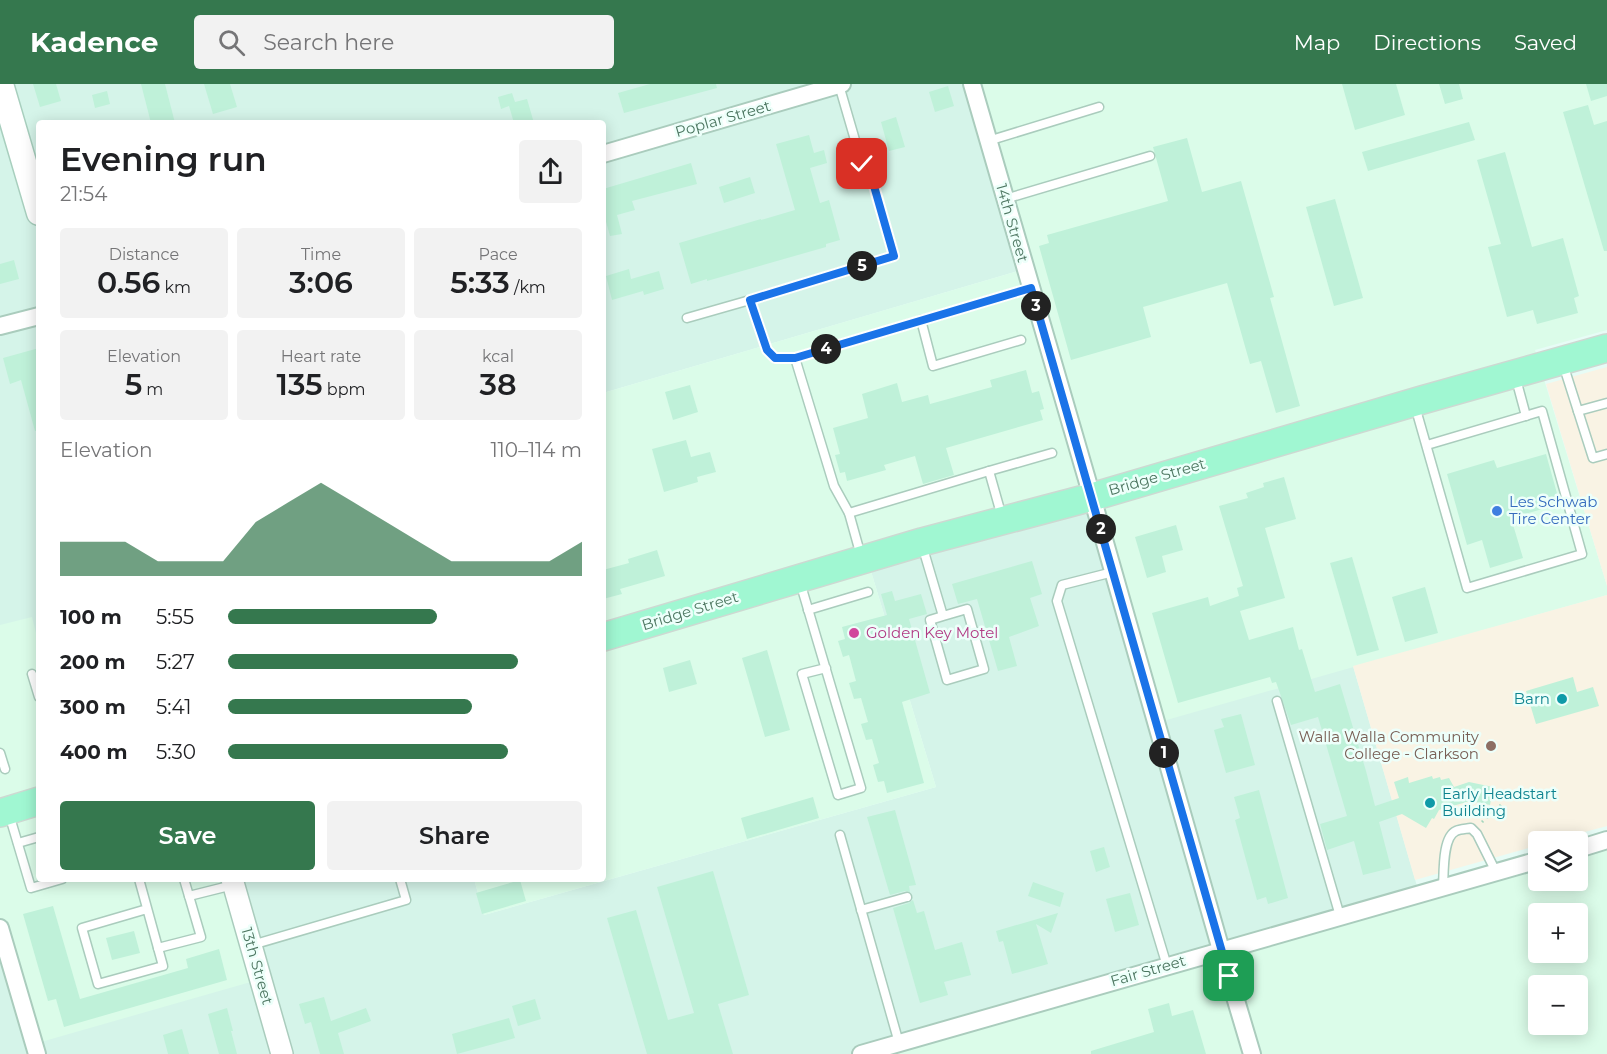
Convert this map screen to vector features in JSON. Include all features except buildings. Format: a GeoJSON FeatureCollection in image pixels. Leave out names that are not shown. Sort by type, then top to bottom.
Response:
{"type":"FeatureCollection","features":[{"type":"Feature","properties":{"kind":"highway","name":"Bridge Street"},"geometry":{"type":"LineString","coordinates":[[606,636],[921,542],[1092,496],[1607,348]]}},
{"type":"Feature","properties":{"kind":"highway"},"geometry":{"type":"LineString","coordinates":[[4,811],[36,802]]}},
{"type":"Feature","properties":{"kind":"main road"},"geometry":{"type":"LineString","coordinates":[[1,84],[36,203]]}},
{"type":"Feature","properties":{"kind":"street","name":"Poplar Street"},"geometry":{"type":"LineString","coordinates":[[606,153],[841,84]]}},
{"type":"Feature","properties":{"kind":"street","name":"14th Street"},"geometry":{"type":"LineString","coordinates":[[972,84],[1252,1054]]}},
{"type":"Feature","properties":{"kind":"street"},"geometry":{"type":"LineString","coordinates":[[0,326],[36,317]]}},
{"type":"Feature","properties":{"kind":"street"},"geometry":{"type":"LineString","coordinates":[[1588,846],[1607,840]]}},
{"type":"Feature","properties":{"kind":"street","name":"Fair Street"},"geometry":{"type":"LineString","coordinates":[[861,1054],[1528,863]]}},
{"type":"Feature","properties":{"kind":"street","name":"13th Street"},"geometry":{"type":"LineString","coordinates":[[233,882],[282,1054]]}},
{"type":"Feature","properties":{"kind":"street"},"geometry":{"type":"LineString","coordinates":[[0,928],[37,1054]]}},
{"type":"Feature","properties":{"kind":"lane"},"geometry":{"type":"LineString","coordinates":[[687,318],[894,256],[874,186],[862,164],[841,84]]}},
{"type":"Feature","properties":{"kind":"lane"},"geometry":{"type":"LineString","coordinates":[[988,141],[1099,107]]}},
{"type":"Feature","properties":{"kind":"lane"},"geometry":{"type":"LineString","coordinates":[[1005,199],[1150,156]]}},
{"type":"Feature","properties":{"kind":"lane"},"geometry":{"type":"LineString","coordinates":[[750,300],[767,350],[775,358],[795,358],[1031,288]]}},
{"type":"Feature","properties":{"kind":"lane"},"geometry":{"type":"LineString","coordinates":[[921,320],[933,366],[1021,340]]}},
{"type":"Feature","properties":{"kind":"lane"},"geometry":{"type":"LineString","coordinates":[[795,358],[834,486],[849,513],[862,560]]}},
{"type":"Feature","properties":{"kind":"lane"},"geometry":{"type":"LineString","coordinates":[[1562,360],[1593,458],[1607,454]]}},
{"type":"Feature","properties":{"kind":"lane"},"geometry":{"type":"LineString","coordinates":[[1514,374],[1526,416]]}},
{"type":"Feature","properties":{"kind":"lane"},"geometry":{"type":"LineString","coordinates":[[1414,402],[1426,445],[1467,588],[1582,555],[1542,411],[1426,445]]}},
{"type":"Feature","properties":{"kind":"lane"},"geometry":{"type":"LineString","coordinates":[[1578,411],[1607,403]]}},
{"type":"Feature","properties":{"kind":"lane"},"geometry":{"type":"LineString","coordinates":[[849,513],[1052,453]]}},
{"type":"Feature","properties":{"kind":"lane"},"geometry":{"type":"LineString","coordinates":[[989,471],[1003,520]]}},
{"type":"Feature","properties":{"kind":"lane"},"geometry":{"type":"LineString","coordinates":[[921,542],[943,616]]}},
{"type":"Feature","properties":{"kind":"lane"},"geometry":{"type":"LineString","coordinates":[[1113,572],[1062,585],[1057,601],[1167,966]]}},
{"type":"Feature","properties":{"kind":"lane"},"geometry":{"type":"LineString","coordinates":[[799,578],[808,610],[826,668],[861,788],[838,795],[802,674],[826,668]]}},
{"type":"Feature","properties":{"kind":"lane"},"geometry":{"type":"LineString","coordinates":[[808,610],[868,592]]}},
{"type":"Feature","properties":{"kind":"lane"},"geometry":{"type":"LineString","coordinates":[[967,609],[984,669],[947,680],[930,620],[943,616],[967,609]]}},
{"type":"Feature","properties":{"kind":"lane"},"geometry":{"type":"LineString","coordinates":[[32,674],[36,687]]}},
{"type":"Feature","properties":{"kind":"lane"},"geometry":{"type":"LineString","coordinates":[[1277,701],[1340,916]]}},
{"type":"Feature","properties":{"kind":"lane"},"geometry":{"type":"LineString","coordinates":[[0,753],[5,770]]}},
{"type":"Feature","properties":{"kind":"lane"},"geometry":{"type":"LineString","coordinates":[[4,811],[18,843],[31,888],[52,882]]}},
{"type":"Feature","properties":{"kind":"lane"},"geometry":{"type":"LineString","coordinates":[[1443,887],[1445,849],[1450,836],[1455,831],[1471,828],[1477,834],[1496,872]]}},
{"type":"Feature","properties":{"kind":"lane"},"geometry":{"type":"LineString","coordinates":[[840,836],[898,1043]]}},
{"type":"Feature","properties":{"kind":"lane"},"geometry":{"type":"LineString","coordinates":[[18,843],[36,838]]}},
{"type":"Feature","properties":{"kind":"lane"},"geometry":{"type":"LineString","coordinates":[[140,882],[163,966],[98,984],[82,928],[147,909]]}},
{"type":"Feature","properties":{"kind":"lane"},"geometry":{"type":"LineString","coordinates":[[158,948],[201,937],[185,882]]}},
{"type":"Feature","properties":{"kind":"lane"},"geometry":{"type":"LineString","coordinates":[[189,896],[233,882]]}},
{"type":"Feature","properties":{"kind":"lane"},"geometry":{"type":"LineString","coordinates":[[252,945],[406,900],[401,882]]}},
{"type":"Feature","properties":{"kind":"lane"},"geometry":{"type":"LineString","coordinates":[[861,910],[908,897]]}},
{"type":"Feature","properties":{"kind":"path"},"geometry":{"type":"LineString","coordinates":[[1473,831],[1501,805]]}},
{"type":"Feature","properties":{"kind":"shaded area"},"geometry":{"type":"Polygon","coordinates":[[[0,84],[972,84],[1025,269],[606,392],[606,120],[36,120],[36,802],[0,813],[0,84]]]}},
{"type":"Feature","properties":{"kind":"shaded area"},"geometry":{"type":"Polygon","coordinates":[[[972,84],[1607,84],[1607,330],[1535,350],[1607,586],[1607,595],[1156,723],[1092,497],[867,558],[936,787],[606,880],[606,392],[1025,269],[972,84]]]}},
{"type":"Feature","properties":{"kind":"shaded area"},"geometry":{"type":"Polygon","coordinates":[[[1607,367],[1607,586],[1546,384],[1607,367]]]}},
{"type":"Feature","properties":{"kind":"shaded area"},"geometry":{"type":"Polygon","coordinates":[[[1092,497],[1353,666],[1419,893],[857,1054],[0,1054],[0,928],[217,882],[475,882],[484,915],[936,787],[867,558],[1092,497]]]}},
{"type":"Feature","properties":{"kind":"shaded area","name":"Walla Walla Community College - Clarkson"},"geometry":{"type":"Polygon","coordinates":[[[1607,595],[1607,826],[1588,831],[1528,831],[1528,848],[1415,880],[1353,666],[1607,595]]]}},
{"type":"Feature","properties":{"kind":"shaded area"},"geometry":{"type":"Polygon","coordinates":[[[32,617],[36,633],[36,882],[233,882],[261,979],[34,1044],[0,928],[0,625],[32,617]]]}},
{"type":"Feature","properties":{"kind":"shaded area"},"geometry":{"type":"Polygon","coordinates":[[[1607,845],[1607,1054],[861,1054],[1528,866],[1528,891],[1588,891],[1588,850],[1607,845]]]}},
{"type":"Feature","properties":{"kind":"shaded area"},"geometry":{"type":"Polygon","coordinates":[[[475,882],[601,882],[484,915],[475,882]]]}},
{"type":"Feature","properties":{"kind":"place","name":"Les Schwab Tire Center"},"geometry":{"type":"Point","coordinates":[1497,511]}},
{"type":"Feature","properties":{"kind":"place","name":"Golden Key Motel"},"geometry":{"type":"Point","coordinates":[854,633]}},
{"type":"Feature","properties":{"kind":"place","name":"Barn"},"geometry":{"type":"Point","coordinates":[1562,699]}},
{"type":"Feature","properties":{"kind":"place","name":"Walla Walla Community College - Clarkson"},"geometry":{"type":"Point","coordinates":[1491,746]}},
{"type":"Feature","properties":{"kind":"place","name":"Early Headstart Building"},"geometry":{"type":"Point","coordinates":[1430,803]}},
{"type":"Feature","properties":{"kind":"route"},"geometry":{"type":"LineString","coordinates":[[862,164],[874,186],[894,256],[750,300],[767,350],[775,358],[795,358],[1031,288],[1229,976]]}}]}
